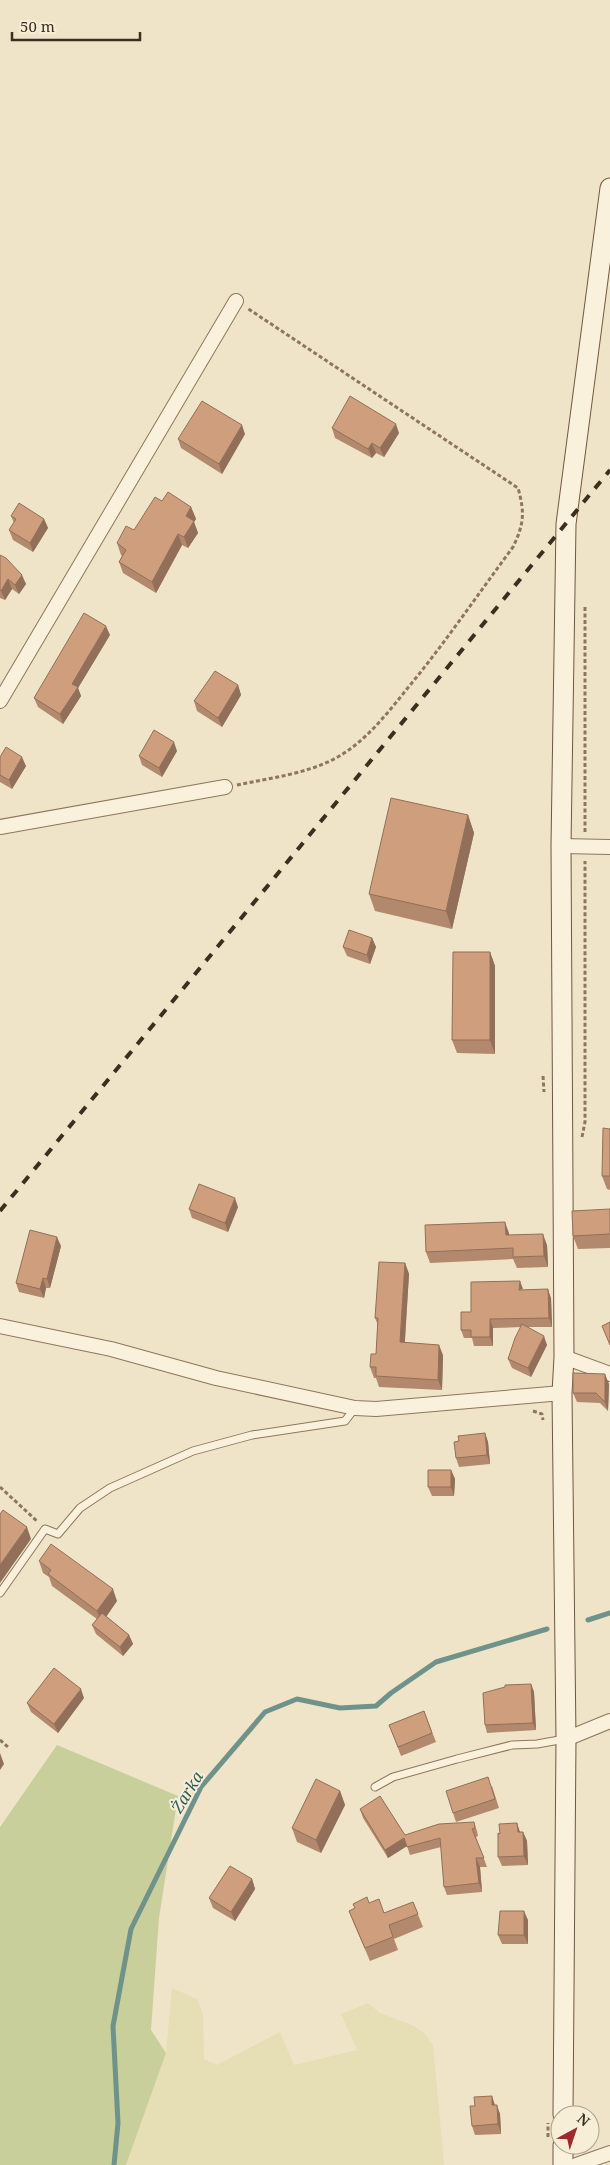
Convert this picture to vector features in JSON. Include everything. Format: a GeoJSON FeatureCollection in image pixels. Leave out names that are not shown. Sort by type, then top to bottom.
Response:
{"type":"FeatureCollection","features":[{"type":"Feature","properties":{"kind":"main road"},"geometry":{"type":"LineString","coordinates":[[563,2105],[566,1738],[562,1393],[564,1357],[561,846],[566,524],[610,188]]}},
{"type":"Feature","properties":{"kind":"street"},"geometry":{"type":"LineString","coordinates":[[0,701],[236,301]]}},
{"type":"Feature","properties":{"kind":"street"},"geometry":{"type":"LineString","coordinates":[[0,827],[225,787]]}},
{"type":"Feature","properties":{"kind":"street"},"geometry":{"type":"LineString","coordinates":[[561,846],[610,847]]}},
{"type":"Feature","properties":{"kind":"street"},"geometry":{"type":"LineString","coordinates":[[0,1326],[110,1349],[216,1378],[355,1408],[376,1409],[562,1393]]}},
{"type":"Feature","properties":{"kind":"street"},"geometry":{"type":"LineString","coordinates":[[564,1357],[610,1374]]}},
{"type":"Feature","properties":{"kind":"street"},"geometry":{"type":"LineString","coordinates":[[566,1738],[610,1721]]}},
{"type":"Feature","properties":{"kind":"street"},"geometry":{"type":"LineString","coordinates":[[576,2165],[610,2153]]}},
{"type":"Feature","properties":{"kind":"lane"},"geometry":{"type":"LineString","coordinates":[[0,1593],[45,1529],[58,1534],[80,1508],[110,1488],[193,1451],[252,1435],[345,1421],[355,1408]]}},
{"type":"Feature","properties":{"kind":"lane"},"geometry":{"type":"LineString","coordinates":[[375,1787],[392,1777],[457,1759],[512,1745],[538,1744],[566,1738]]}},
{"type":"Feature","properties":{"kind":"path"},"geometry":{"type":"LineString","coordinates":[[225,787],[305,771],[336,758],[360,741],[385,716],[435,654],[513,547],[522,528],[524,507],[518,488],[236,301]]}},
{"type":"Feature","properties":{"kind":"path"},"geometry":{"type":"LineString","coordinates":[[0,1487],[45,1529]]}},
{"type":"Feature","properties":{"kind":"path"},"geometry":{"type":"LineString","coordinates":[[0,1740],[8,1747]]}},
{"type":"Feature","properties":{"kind":"shaded area"},"geometry":{"type":"Polygon","coordinates":[[[172,1988],[197,1999],[203,2014],[204,2059],[217,2065],[280,2032],[294,2065],[357,2050],[341,2014],[368,2003],[380,2013],[414,2026],[424,2033],[433,2045],[444,2165],[126,2165],[166,2053],[172,1988]]]}},
{"type":"Feature","properties":{"kind":"green space"},"geometry":{"type":"Polygon","coordinates":[[[57,1745],[178,1796],[159,1918],[151,2030],[166,2053],[126,2165],[0,2165],[0,1827],[57,1745]]]}},
{"type":"Feature","properties":{"kind":"building"},"geometry":{"type":"Polygon","coordinates":[[[350,396],[396,424],[380,448],[372,443],[368,449],[332,428],[350,396]]]}},
{"type":"Feature","properties":{"kind":"building"},"geometry":{"type":"Polygon","coordinates":[[[202,401],[242,425],[219,464],[178,439],[202,401]]]}},
{"type":"Feature","properties":{"kind":"building"},"geometry":{"type":"Polygon","coordinates":[[[168,492],[191,507],[186,516],[194,521],[184,537],[178,534],[152,582],[119,562],[126,550],[117,543],[126,526],[134,530],[155,497],[162,501],[168,492]]]}},
{"type":"Feature","properties":{"kind":"building"},"geometry":{"type":"Polygon","coordinates":[[[19,503],[44,519],[30,543],[9,530],[16,519],[11,516],[19,503]]]}},
{"type":"Feature","properties":{"kind":"building"},"geometry":{"type":"Polygon","coordinates":[[[0,555],[6,558],[22,575],[15,585],[8,579],[1,591],[0,590],[0,555]]]}},
{"type":"Feature","properties":{"kind":"building"},"geometry":{"type":"Polygon","coordinates":[[[84,613],[106,626],[72,684],[78,687],[60,714],[34,698],[84,613]]]}},
{"type":"Feature","properties":{"kind":"building"},"geometry":{"type":"Polygon","coordinates":[[[215,671],[238,685],[218,718],[194,701],[215,671]]]}},
{"type":"Feature","properties":{"kind":"building"},"geometry":{"type":"Polygon","coordinates":[[[154,730],[174,742],[159,768],[139,756],[154,730]]]}},
{"type":"Feature","properties":{"kind":"building"},"geometry":{"type":"Polygon","coordinates":[[[6,747],[22,757],[9,780],[0,775],[0,757],[6,747]]]}},
{"type":"Feature","properties":{"kind":"building"},"geometry":{"type":"Polygon","coordinates":[[[391,798],[468,815],[446,911],[369,894],[391,798]]]}},
{"type":"Feature","properties":{"kind":"building"},"geometry":{"type":"Polygon","coordinates":[[[349,930],[372,938],[367,955],[343,947],[349,930]]]}},
{"type":"Feature","properties":{"kind":"building"},"geometry":{"type":"Polygon","coordinates":[[[453,952],[490,952],[490,1040],[452,1040],[453,952]]]}},
{"type":"Feature","properties":{"kind":"building"},"geometry":{"type":"Polygon","coordinates":[[[603,1128],[610,1129],[610,1176],[602,1176],[603,1128]]]}},
{"type":"Feature","properties":{"kind":"building"},"geometry":{"type":"Polygon","coordinates":[[[199,1184],[235,1198],[225,1223],[189,1209],[199,1184]]]}},
{"type":"Feature","properties":{"kind":"building"},"geometry":{"type":"Polygon","coordinates":[[[610,1209],[610,1234],[573,1236],[572,1211],[610,1209]]]}},
{"type":"Feature","properties":{"kind":"building"},"geometry":{"type":"Polygon","coordinates":[[[505,1222],[506,1235],[543,1234],[544,1256],[513,1257],[513,1248],[426,1252],[425,1225],[505,1222]]]}},
{"type":"Feature","properties":{"kind":"building"},"geometry":{"type":"Polygon","coordinates":[[[30,1230],[57,1237],[47,1279],[43,1278],[40,1289],[16,1283],[30,1230]]]}},
{"type":"Feature","properties":{"kind":"building"},"geometry":{"type":"Polygon","coordinates":[[[379,1262],[405,1263],[400,1342],[439,1345],[438,1380],[376,1376],[376,1367],[370,1367],[371,1354],[376,1354],[378,1318],[375,1318],[379,1262]]]}},
{"type":"Feature","properties":{"kind":"building"},"geometry":{"type":"Polygon","coordinates":[[[520,1281],[519,1290],[548,1289],[549,1318],[490,1319],[490,1337],[471,1337],[471,1330],[461,1330],[461,1312],[471,1312],[471,1282],[520,1281]]]}},
{"type":"Feature","properties":{"kind":"building"},"geometry":{"type":"Polygon","coordinates":[[[610,1322],[610,1345],[602,1326],[610,1322]]]}},
{"type":"Feature","properties":{"kind":"building"},"geometry":{"type":"Polygon","coordinates":[[[522,1324],[544,1336],[528,1368],[508,1359],[522,1324]]]}},
{"type":"Feature","properties":{"kind":"building"},"geometry":{"type":"Polygon","coordinates":[[[573,1373],[605,1374],[605,1402],[596,1393],[573,1393],[573,1373]]]}},
{"type":"Feature","properties":{"kind":"building"},"geometry":{"type":"Polygon","coordinates":[[[485,1433],[487,1455],[456,1458],[454,1442],[459,1441],[458,1436],[485,1433]]]}},
{"type":"Feature","properties":{"kind":"building"},"geometry":{"type":"Polygon","coordinates":[[[428,1470],[451,1470],[451,1487],[428,1487],[428,1470]]]}},
{"type":"Feature","properties":{"kind":"building"},"geometry":{"type":"Polygon","coordinates":[[[3,1510],[27,1527],[0,1565],[0,1514],[3,1510]]]}},
{"type":"Feature","properties":{"kind":"building"},"geometry":{"type":"Polygon","coordinates":[[[51,1544],[113,1589],[97,1611],[48,1574],[51,1570],[39,1561],[51,1544]]]}},
{"type":"Feature","properties":{"kind":"building"},"geometry":{"type":"Polygon","coordinates":[[[102,1613],[129,1635],[120,1647],[92,1625],[102,1613]]]}},
{"type":"Feature","properties":{"kind":"building"},"geometry":{"type":"Polygon","coordinates":[[[54,1668],[81,1689],[54,1724],[27,1703],[54,1668]]]}},
{"type":"Feature","properties":{"kind":"building"},"geometry":{"type":"Polygon","coordinates":[[[531,1684],[533,1723],[485,1725],[483,1693],[505,1687],[505,1685],[531,1684]]]}},
{"type":"Feature","properties":{"kind":"building"},"geometry":{"type":"Polygon","coordinates":[[[424,1711],[432,1733],[398,1747],[389,1725],[424,1711]]]}},
{"type":"Feature","properties":{"kind":"building"},"geometry":{"type":"Polygon","coordinates":[[[488,1777],[495,1799],[453,1813],[446,1791],[488,1777]]]}},
{"type":"Feature","properties":{"kind":"building"},"geometry":{"type":"Polygon","coordinates":[[[316,1779],[340,1791],[316,1840],[292,1828],[316,1779]]]}},
{"type":"Feature","properties":{"kind":"building"},"geometry":{"type":"Polygon","coordinates":[[[380,1796],[405,1835],[439,1824],[474,1822],[475,1828],[472,1829],[484,1858],[476,1858],[479,1883],[444,1887],[440,1838],[407,1847],[404,1838],[385,1850],[360,1809],[380,1796]]]}},
{"type":"Feature","properties":{"kind":"building"},"geometry":{"type":"Polygon","coordinates":[[[517,1823],[518,1832],[523,1832],[524,1856],[498,1857],[499,1824],[517,1823]]]}},
{"type":"Feature","properties":{"kind":"building"},"geometry":{"type":"Polygon","coordinates":[[[230,1866],[252,1879],[231,1912],[209,1898],[230,1866]]]}},
{"type":"Feature","properties":{"kind":"building"},"geometry":{"type":"Polygon","coordinates":[[[367,1897],[369,1903],[379,1899],[384,1913],[413,1902],[418,1914],[389,1925],[393,1937],[365,1948],[349,1911],[355,1908],[353,1904],[367,1897]]]}},
{"type":"Feature","properties":{"kind":"building"},"geometry":{"type":"Polygon","coordinates":[[[500,1911],[524,1911],[524,1935],[498,1935],[500,1911]]]}},
{"type":"Feature","properties":{"kind":"building"},"geometry":{"type":"Polygon","coordinates":[[[492,2096],[492,2105],[497,2105],[498,2124],[472,2126],[470,2106],[475,2106],[474,2097],[492,2096]]]}},
{"type":"Feature","properties":{"kind":"waterway","name":"Żarka"},"geometry":{"type":"LineString","coordinates":[[588,1620],[610,1613]]}},
{"type":"Feature","properties":{"kind":"waterway","name":"Żarka"},"geometry":{"type":"LineString","coordinates":[[114,2165],[118,2123],[113,2026],[131,1929],[201,1787],[265,1712],[297,1699],[340,1708],[376,1706],[391,1693],[436,1662],[547,1629]]}},
{"type":"Feature","properties":{"kind":"railway"},"geometry":{"type":"LineString","coordinates":[[0,1211],[610,470]]}}]}
